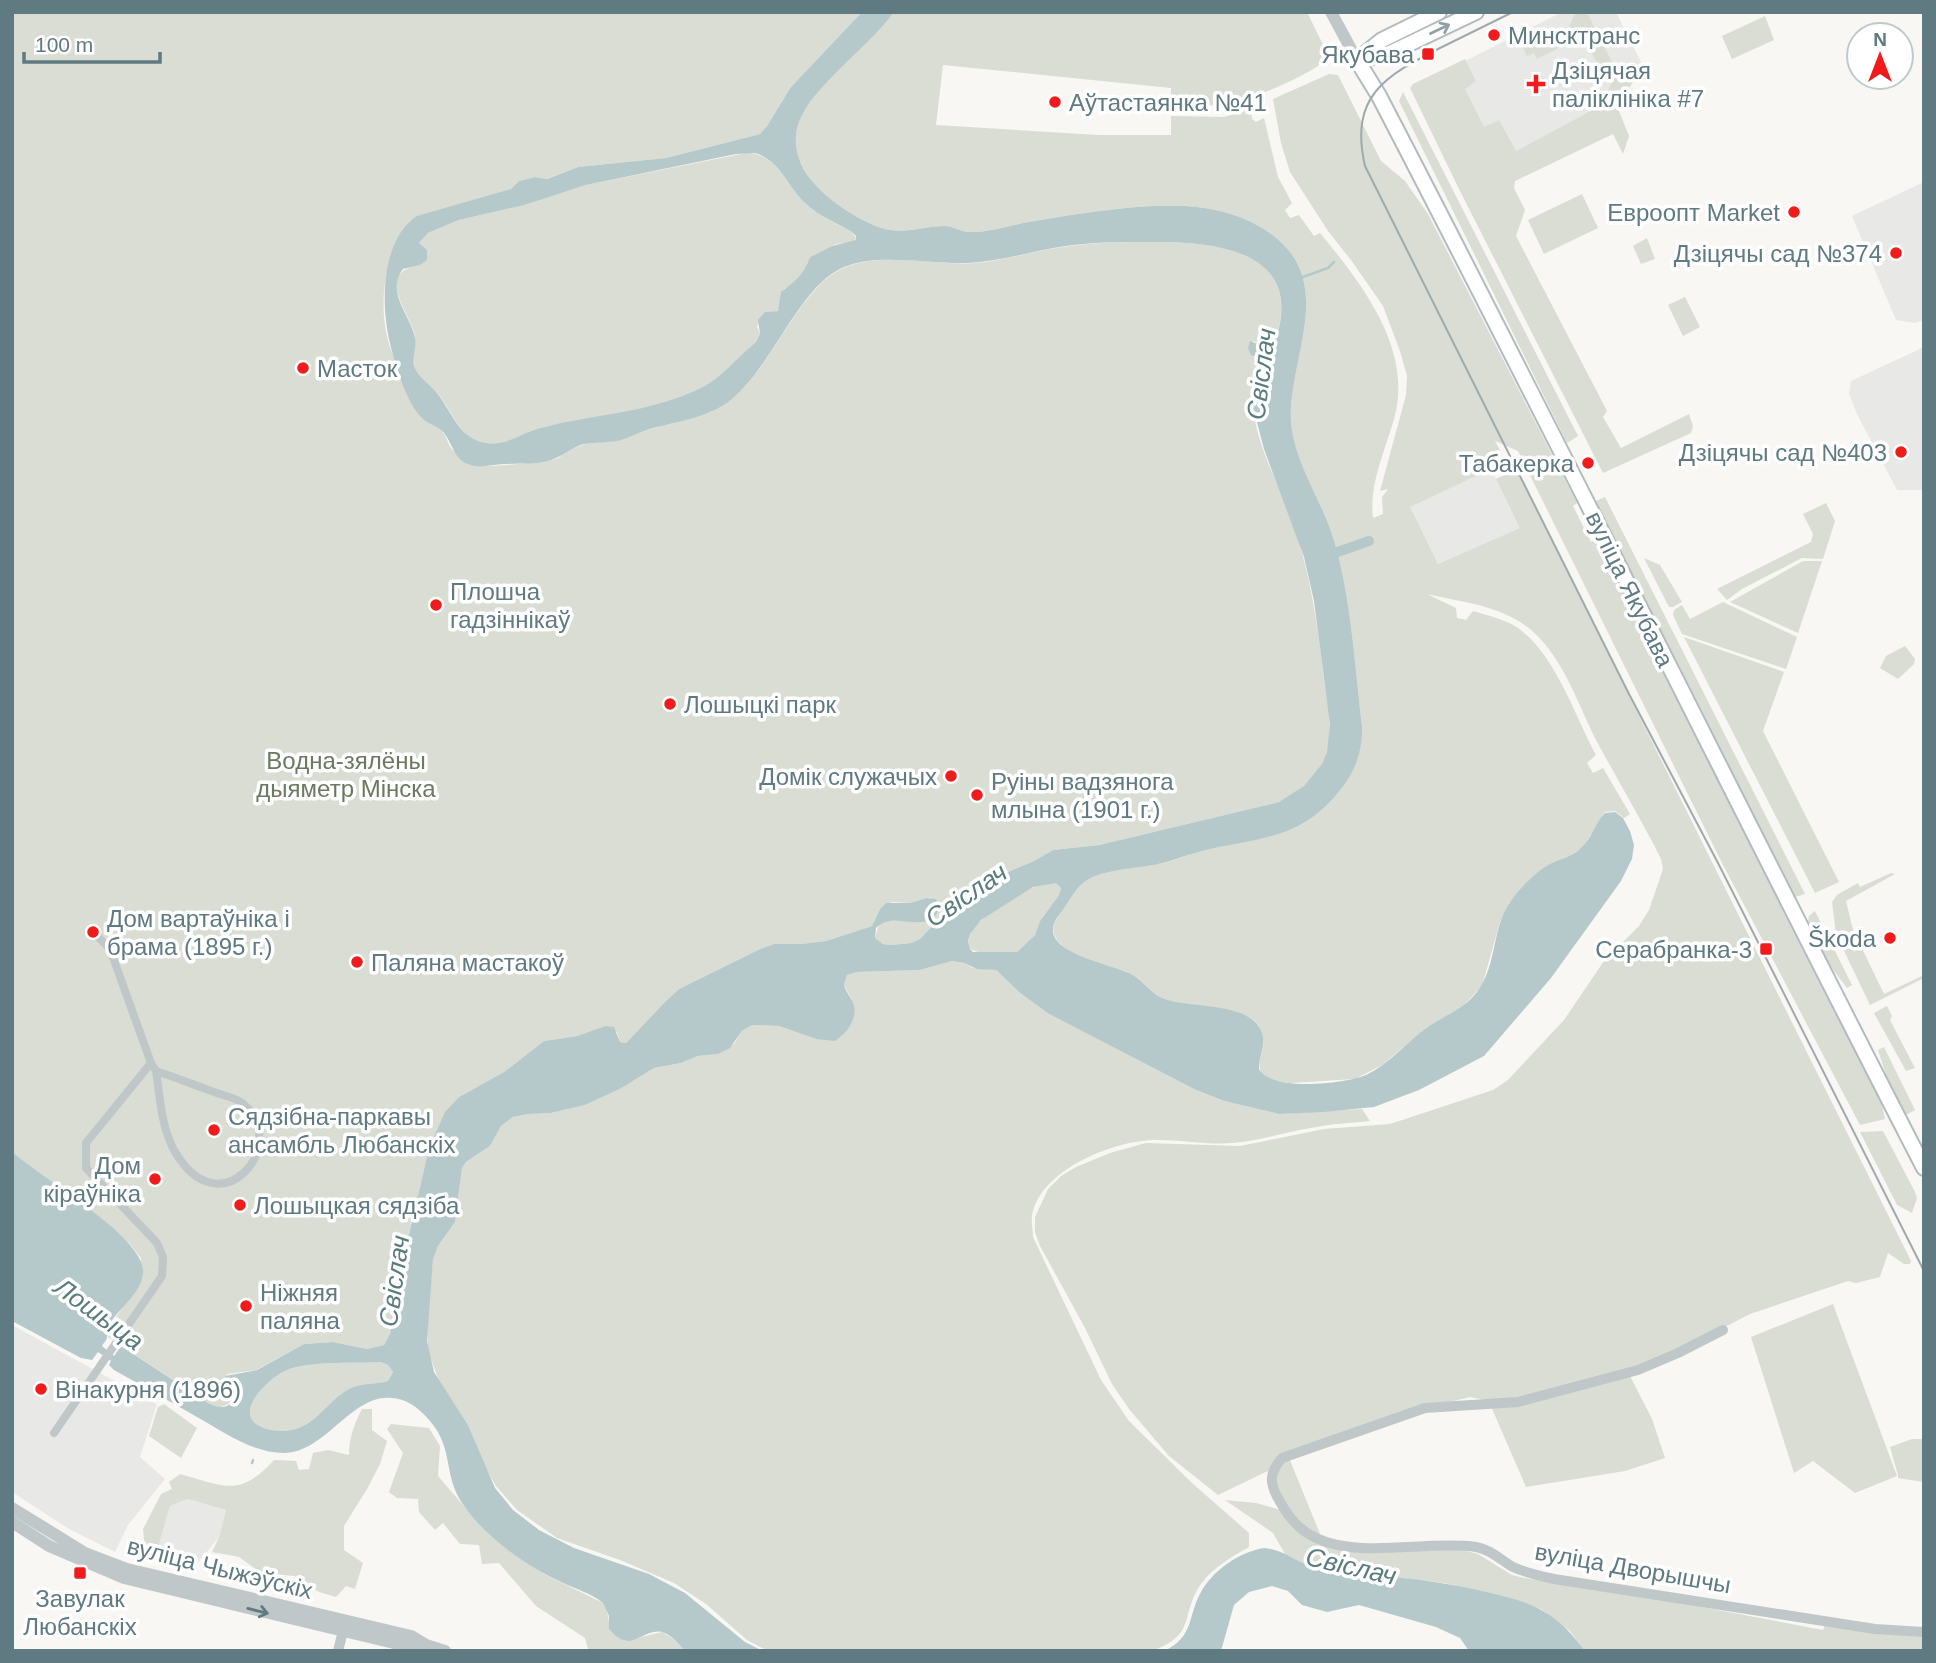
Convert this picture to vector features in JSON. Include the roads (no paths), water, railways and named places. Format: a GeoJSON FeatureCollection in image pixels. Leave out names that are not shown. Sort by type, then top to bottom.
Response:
{"type":"FeatureCollection","features":[{"type":"Feature","properties":{"kind":"main road"},"geometry":{"type":"LineString","coordinates":[[1357,60],[1382,40],[1439,12]]}},
{"type":"Feature","properties":{"kind":"main road"},"geometry":{"type":"LineString","coordinates":[[1357,60],[1391,53],[1475,12]]}},
{"type":"Feature","properties":{"kind":"main road","name":"вуліца Якубава"},"geometry":{"type":"LineString","coordinates":[[1357,60],[1391,120],[1571,469],[1924,1168]]}},
{"type":"Feature","properties":{"kind":"street","name":"вуліца Якубава"},"geometry":{"type":"LineString","coordinates":[[1331,12],[1357,60]]}},
{"type":"Feature","properties":{"kind":"street"},"geometry":{"type":"LineString","coordinates":[[93,932],[110,948],[154,1067],[165,1126],[173,1148],[188,1171],[198,1180],[219,1184],[230,1182],[245,1172],[257,1156],[258,1132],[255,1118],[242,1103],[154,1067]]}},
{"type":"Feature","properties":{"kind":"street"},"geometry":{"type":"LineString","coordinates":[[54,1433],[115,1342],[159,1283],[164,1266],[157,1243],[86,1168],[86,1143],[154,1067]]}},
{"type":"Feature","properties":{"kind":"street","name":"вуліца Дворышчы"},"geometry":{"type":"LineString","coordinates":[[1723,1330],[1638,1370],[1518,1402],[1444,1406],[1406,1414],[1282,1458],[1270,1477],[1271,1485],[1289,1515],[1303,1530],[1316,1538],[1337,1544],[1363,1547],[1478,1547],[1527,1573],[1554,1579],[1875,1629],[1924,1632]]}},
{"type":"Feature","properties":{"kind":"street","name":"вуліца Чыжэўскіх"},"geometry":{"type":"LineString","coordinates":[[12,1508],[85,1553],[127,1569],[344,1626]]}},
{"type":"Feature","properties":{"kind":"street","name":"вуліца Чыжэўскіх"},"geometry":{"type":"LineString","coordinates":[[12,1522],[49,1546],[124,1578],[344,1626],[411,1636],[426,1645],[445,1651]]}},
{"type":"Feature","properties":{"kind":"street"},"geometry":{"type":"LineString","coordinates":[[338,1651],[344,1626]]}},
{"type":"Feature","properties":{"kind":"water"},"geometry":{"type":"Polygon","coordinates":[[[862,12],[894,12],[816,94],[806,108],[797,130],[796,147],[804,170],[820,190],[846,210],[885,229],[900,231],[945,226],[968,232],[1128,208],[1185,206],[1212,209],[1238,216],[1263,228],[1284,245],[1298,264],[1306,307],[1291,421],[1297,452],[1329,525],[1345,585],[1362,726],[1358,759],[1346,782],[1327,805],[1298,826],[1266,838],[1203,851],[1154,865],[1110,872],[1087,880],[1074,892],[1054,925],[1056,939],[1063,947],[1133,975],[1167,1000],[1228,1009],[1250,1018],[1263,1035],[1259,1069],[1266,1076],[1293,1083],[1342,1081],[1366,1075],[1390,1060],[1425,1029],[1459,1008],[1477,992],[1488,970],[1501,920],[1513,898],[1543,868],[1581,848],[1605,813],[1615,812],[1623,818],[1634,845],[1632,859],[1621,881],[1551,978],[1484,1056],[1419,1090],[1374,1107],[1279,1114],[1224,1101],[1194,1089],[1049,1014],[1020,993],[996,970],[977,969],[952,961],[920,970],[857,972],[847,975],[844,985],[853,1003],[854,1016],[847,1031],[835,1041],[816,1039],[779,1026],[752,1025],[742,1031],[730,1048],[718,1054],[698,1056],[681,1063],[654,1068],[620,1089],[585,1105],[551,1113],[513,1117],[501,1126],[490,1146],[466,1162],[462,1168],[455,1222],[438,1246],[433,1260],[427,1341],[434,1372],[468,1425],[495,1488],[513,1510],[539,1530],[574,1548],[649,1574],[685,1593],[745,1642],[763,1651],[685,1651],[672,1637],[662,1632],[630,1641],[617,1637],[609,1629],[609,1616],[603,1603],[534,1567],[494,1538],[471,1515],[456,1492],[446,1452],[437,1431],[425,1415],[405,1401],[387,1398],[372,1401],[301,1450],[272,1452],[239,1441],[114,1370],[109,1365],[111,1361],[98,1352],[92,1360],[81,1358],[12,1321],[12,1151],[110,1225],[140,1258],[143,1273],[138,1288],[108,1327],[107,1338],[102,1346],[114,1356],[121,1346],[208,1403],[219,1407],[226,1406],[234,1399],[224,1386],[225,1376],[257,1370],[304,1344],[333,1342],[367,1349],[384,1345],[390,1334],[401,1269],[429,1148],[445,1112],[459,1097],[504,1072],[544,1041],[577,1036],[605,1026],[614,1027],[620,1042],[626,1043],[679,989],[760,949],[774,944],[826,941],[872,926],[886,903],[936,899],[940,906],[935,916],[928,921],[892,921],[876,928],[875,938],[883,944],[911,943],[920,939],[962,895],[1053,850],[1099,845],[1279,802],[1304,786],[1322,764],[1327,752],[1330,725],[1314,601],[1304,557],[1264,449],[1254,411],[1255,390],[1265,361],[1251,355],[1248,348],[1250,341],[1260,345],[1276,339],[1281,309],[1277,285],[1265,268],[1246,256],[1224,248],[1198,244],[1117,242],[1066,246],[980,262],[859,262],[828,277],[813,291],[747,384],[723,405],[703,415],[621,440],[580,445],[544,462],[484,466],[468,464],[455,453],[443,432],[424,420],[415,410],[403,386],[387,330],[385,293],[388,263],[393,249],[407,225],[417,216],[511,189],[519,181],[535,177],[547,179],[578,167],[666,158],[760,134],[791,87],[862,12]],[[755,153],[736,154],[586,185],[524,205],[459,220],[428,233],[419,243],[427,250],[427,260],[420,265],[403,269],[397,286],[401,304],[415,338],[416,370],[437,393],[465,432],[478,441],[487,443],[504,442],[544,427],[661,403],[707,385],[756,342],[760,334],[758,320],[765,312],[778,311],[781,292],[798,277],[810,257],[832,246],[856,240],[852,232],[810,208],[771,161],[755,153]],[[1056,883],[1033,887],[981,920],[968,941],[973,952],[1017,952],[1035,935],[1040,921],[1061,888],[1056,883]],[[381,1362],[319,1364],[285,1371],[269,1382],[251,1407],[250,1415],[254,1422],[264,1428],[278,1431],[299,1428],[314,1419],[347,1390],[388,1381],[393,1372],[388,1365],[381,1362]]]}},
{"type":"Feature","properties":{"kind":"water"},"geometry":{"type":"Polygon","coordinates":[[[1264,1548],[1319,1568],[1441,1583],[1521,1601],[1555,1619],[1585,1651],[1469,1651],[1460,1638],[1436,1627],[1359,1605],[1327,1612],[1302,1605],[1288,1591],[1272,1586],[1249,1592],[1234,1605],[1221,1651],[1164,1651],[1186,1632],[1201,1592],[1212,1577],[1237,1558],[1264,1548]]]}},
{"type":"Feature","properties":{"kind":"waterway"},"geometry":{"type":"LineString","coordinates":[[1300,278],[1328,268],[1334,262]]}},
{"type":"Feature","properties":{"kind":"waterway"},"geometry":{"type":"LineString","coordinates":[[1326,556],[1369,541]]}},
{"type":"Feature","properties":{"kind":"tram line"},"geometry":{"type":"LineString","coordinates":[[1513,12],[1420,58],[1388,79],[1376,91],[1367,105],[1362,122],[1361,142],[1365,166],[1629,694],[1718,863],[1924,1271]]}},
{"type":"Feature","properties":{"kind":"place","name":"Минсктранс"},"geometry":{"type":"Point","coordinates":[1494,35]}},
{"type":"Feature","properties":{"kind":"place","name":"Якубава"},"geometry":{"type":"Point","coordinates":[1428,54]}},
{"type":"Feature","properties":{"kind":"place","name":"Дзіцячая паліклініка #7"},"geometry":{"type":"Point","coordinates":[1536,84]}},
{"type":"Feature","properties":{"kind":"place","name":"Аўтастаянка №41"},"geometry":{"type":"Point","coordinates":[1055,102]}},
{"type":"Feature","properties":{"kind":"place","name":"Евроопт Market"},"geometry":{"type":"Point","coordinates":[1794,212]}},
{"type":"Feature","properties":{"kind":"place","name":"Дзіцячы сад №374"},"geometry":{"type":"Point","coordinates":[1896,253]}},
{"type":"Feature","properties":{"kind":"place","name":"Масток"},"geometry":{"type":"Point","coordinates":[303,368]}},
{"type":"Feature","properties":{"kind":"place","name":"Дзіцячы сад №403"},"geometry":{"type":"Point","coordinates":[1901,452]}},
{"type":"Feature","properties":{"kind":"place","name":"Табакерка"},"geometry":{"type":"Point","coordinates":[1588,463]}},
{"type":"Feature","properties":{"kind":"place","name":"Плошча гадзіннікаў"},"geometry":{"type":"Point","coordinates":[436,605]}},
{"type":"Feature","properties":{"kind":"place","name":"Лошыцкі парк"},"geometry":{"type":"Point","coordinates":[670,704]}},
{"type":"Feature","properties":{"kind":"place","name":"Домік служачых"},"geometry":{"type":"Point","coordinates":[951,776]}},
{"type":"Feature","properties":{"kind":"place","name":"Руіны вадзянога млына (1901 г.)"},"geometry":{"type":"Point","coordinates":[977,795]}},
{"type":"Feature","properties":{"kind":"place","name":"Дом вартаўніка і брама (1895 г.)"},"geometry":{"type":"Point","coordinates":[93,932]}},
{"type":"Feature","properties":{"kind":"place","name":"Škoda"},"geometry":{"type":"Point","coordinates":[1890,938]}},
{"type":"Feature","properties":{"kind":"place","name":"Серабранка-3"},"geometry":{"type":"Point","coordinates":[1766,949]}},
{"type":"Feature","properties":{"kind":"place","name":"Паляна мастакоў"},"geometry":{"type":"Point","coordinates":[357,962]}},
{"type":"Feature","properties":{"kind":"place","name":"Сядзібна-паркавы ансамбль Любанскіх"},"geometry":{"type":"Point","coordinates":[214,1130]}},
{"type":"Feature","properties":{"kind":"place","name":"Дом кіраўніка"},"geometry":{"type":"Point","coordinates":[155,1179]}},
{"type":"Feature","properties":{"kind":"place","name":"Лошыцкая сядзіба"},"geometry":{"type":"Point","coordinates":[240,1205]}},
{"type":"Feature","properties":{"kind":"place","name":"Ніжняя паляна"},"geometry":{"type":"Point","coordinates":[246,1306]}},
{"type":"Feature","properties":{"kind":"place","name":"Вінакурня (1896)"},"geometry":{"type":"Point","coordinates":[41,1389]}},
{"type":"Feature","properties":{"kind":"place","name":"Завулак Любанскіх"},"geometry":{"type":"Point","coordinates":[80,1573]}},
{"type":"Feature","properties":{"kind":"water label","name":"Свіслач"},"geometry":{"type":"Point","coordinates":[1261,374]}},
{"type":"Feature","properties":{"kind":"water label","name":"Свіслач"},"geometry":{"type":"Point","coordinates":[966,895]}},
{"type":"Feature","properties":{"kind":"water label","name":"Свіслач"},"geometry":{"type":"Point","coordinates":[394,1281]}},
{"type":"Feature","properties":{"kind":"water label","name":"Лошыца"},"geometry":{"type":"Point","coordinates":[99,1314]}},
{"type":"Feature","properties":{"kind":"water label","name":"Свіслач"},"geometry":{"type":"Point","coordinates":[1351,1566]}},
{"type":"Feature","properties":{"kind":"park label","name":"Водна-зялёны дыяметр Мінска"},"geometry":{"type":"Point","coordinates":[346,774]}}]}
